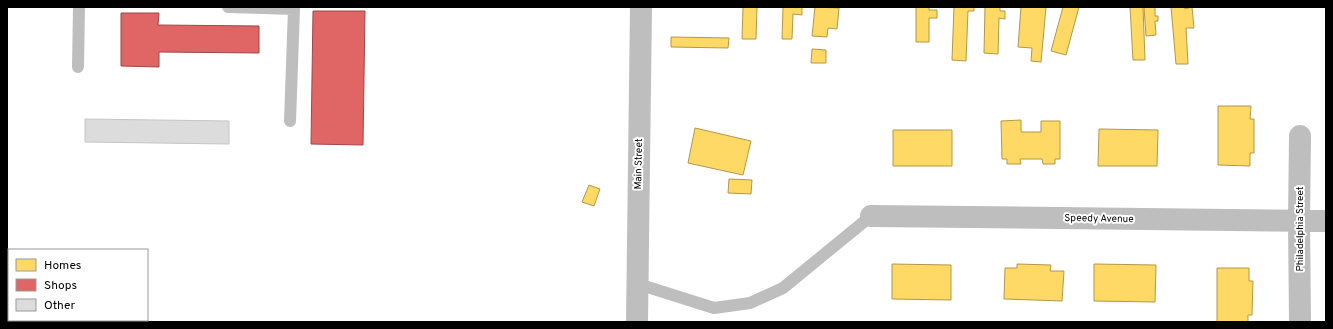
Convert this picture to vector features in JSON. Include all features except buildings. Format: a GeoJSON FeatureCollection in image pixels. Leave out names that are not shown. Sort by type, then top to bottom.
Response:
{"type":"FeatureCollection","features":[{"type":"Feature","properties":{"kind":"street","name":"Main Street"},"geometry":{"type":"LineString","coordinates":[[637,322],[641,7]]}},
{"type":"Feature","properties":{"kind":"street","name":"Philadelphia Street"},"geometry":{"type":"LineString","coordinates":[[1300,136],[1300,322]]}},
{"type":"Feature","properties":{"kind":"street","name":"Speedy Avenue"},"geometry":{"type":"LineString","coordinates":[[871,216],[1326,221]]}},
{"type":"Feature","properties":{"kind":"lane"},"geometry":{"type":"LineString","coordinates":[[78,67],[79,7]]}},
{"type":"Feature","properties":{"kind":"lane"},"geometry":{"type":"LineString","coordinates":[[228,7],[294,9],[290,121]]}},
{"type":"Feature","properties":{"kind":"lane"},"geometry":{"type":"LineString","coordinates":[[638,284],[714,308],[750,303],[783,288],[871,216]]}}]}
